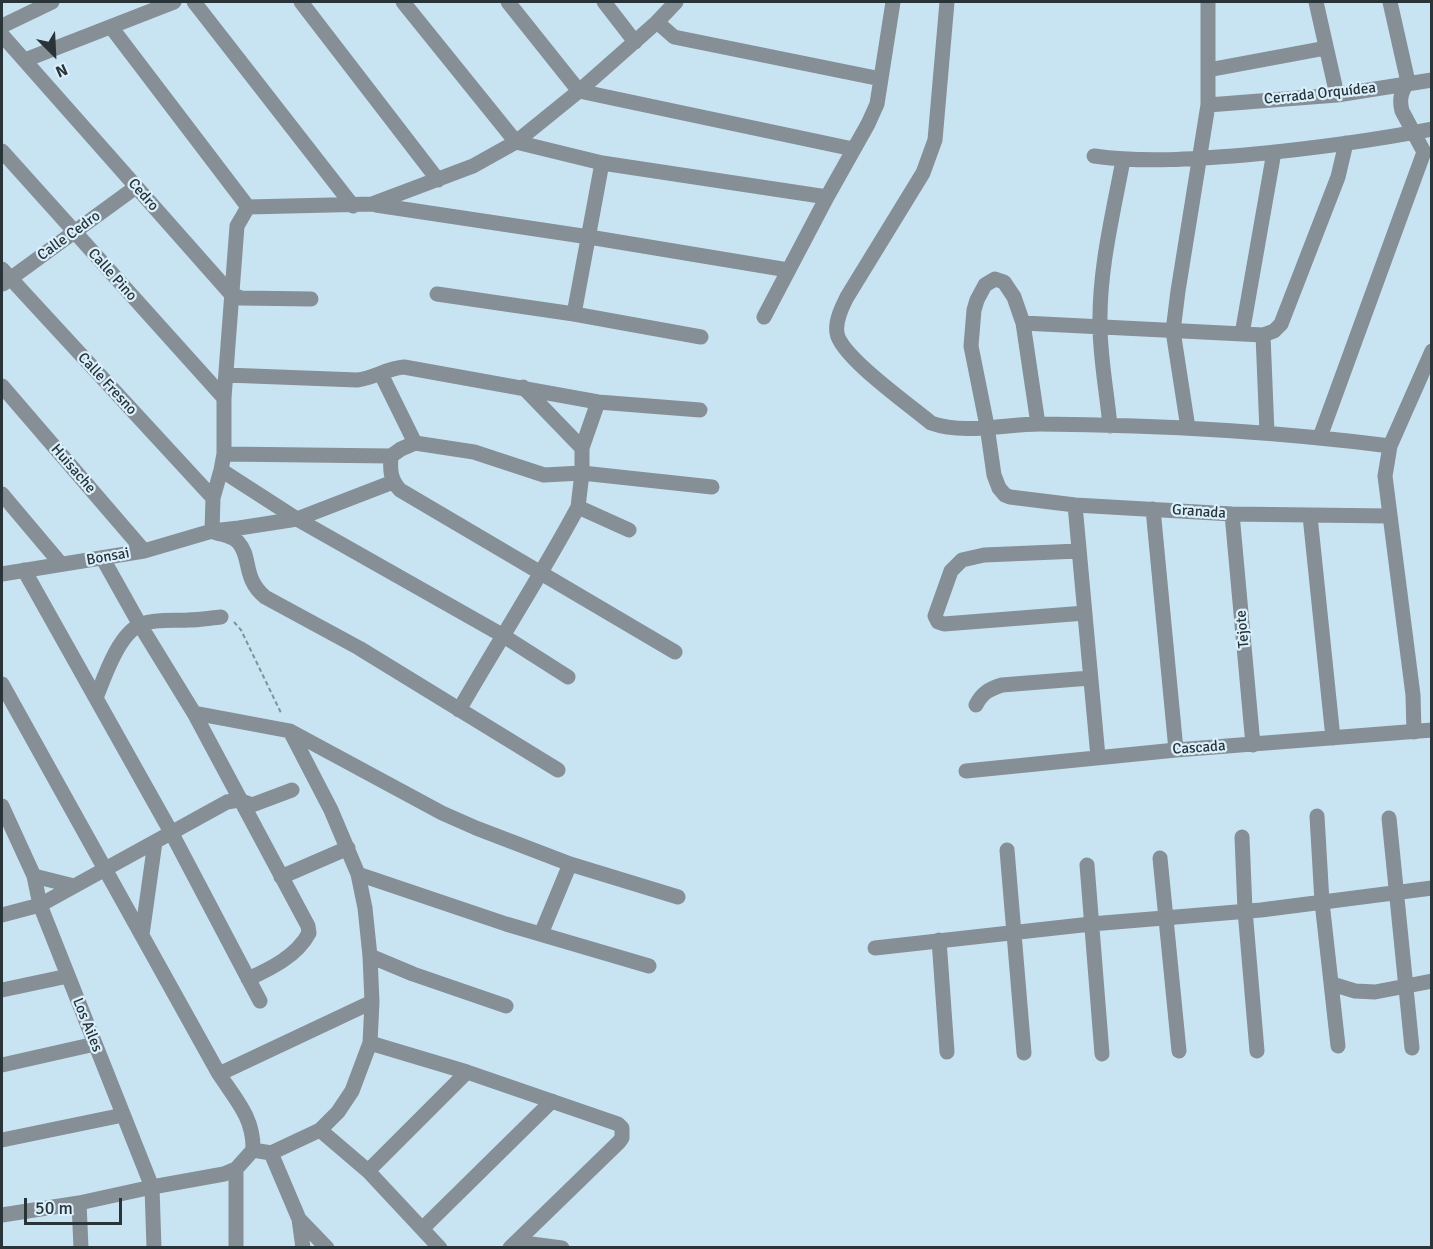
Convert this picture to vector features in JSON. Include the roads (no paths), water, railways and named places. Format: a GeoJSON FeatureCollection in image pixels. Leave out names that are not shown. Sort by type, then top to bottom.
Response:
{"type":"FeatureCollection","features":[{"type":"Feature","properties":{"kind":"street"},"geometry":{"type":"LineString","coordinates":[[2,26],[52,2]]}},
{"type":"Feature","properties":{"kind":"street"},"geometry":{"type":"LineString","coordinates":[[25,60],[174,2]]}},
{"type":"Feature","properties":{"kind":"street"},"geometry":{"type":"LineString","coordinates":[[194,2],[353,206]]}},
{"type":"Feature","properties":{"kind":"street"},"geometry":{"type":"LineString","coordinates":[[301,2],[438,180]]}},
{"type":"Feature","properties":{"kind":"street"},"geometry":{"type":"LineString","coordinates":[[403,2],[516,142],[602,163],[827,197]]}},
{"type":"Feature","properties":{"kind":"street"},"geometry":{"type":"LineString","coordinates":[[508,2],[579,91],[853,149]]}},
{"type":"Feature","properties":{"kind":"street"},"geometry":{"type":"LineString","coordinates":[[604,2],[635,42]]}},
{"type":"Feature","properties":{"kind":"street"},"geometry":{"type":"LineString","coordinates":[[248,207],[372,204],[473,166],[516,142],[579,91],[657,22],[676,2]]}},
{"type":"Feature","properties":{"kind":"street"},"geometry":{"type":"LineString","coordinates":[[764,317],[877,104],[890,2]]}},
{"type":"Feature","properties":{"kind":"street"},"geometry":{"type":"LineString","coordinates":[[947,2],[935,140],[930,156],[923,173],[843,305],[837,333],[841,344],[860,365],[931,423],[942,427],[1038,424],[1188,428],[1320,437],[1390,446]]}},
{"type":"Feature","properties":{"kind":"street"},"geometry":{"type":"LineString","coordinates":[[1188,428],[1173,331],[1208,105],[1208,2]]}},
{"type":"Feature","properties":{"kind":"street"},"geometry":{"type":"LineString","coordinates":[[1316,2],[1337,95]]}},
{"type":"Feature","properties":{"kind":"street"},"geometry":{"type":"LineString","coordinates":[[1320,437],[1427,160],[1415,132],[1404,117],[1401,104],[1402,91],[1408,82],[1390,2]]}},
{"type":"Feature","properties":{"kind":"street"},"geometry":{"type":"LineString","coordinates":[[657,22],[674,37],[881,79]]}},
{"type":"Feature","properties":{"kind":"street"},"geometry":{"type":"LineString","coordinates":[[111,27],[248,207]]}},
{"type":"Feature","properties":{"kind":"street","name":"Cedro"},"geometry":{"type":"LineString","coordinates":[[2,34],[231,294]]}},
{"type":"Feature","properties":{"kind":"street"},"geometry":{"type":"LineString","coordinates":[[1208,70],[1326,48]]}},
{"type":"Feature","properties":{"kind":"street","name":"Cerrada Orquídea"},"geometry":{"type":"LineString","coordinates":[[1208,105],[1337,95],[1431,80]]}},
{"type":"Feature","properties":{"kind":"street"},"geometry":{"type":"LineString","coordinates":[[1094,156],[1123,160],[1199,159],[1346,143],[1431,129]]}},
{"type":"Feature","properties":{"kind":"street"},"geometry":{"type":"LineString","coordinates":[[1023,322],[1263,335],[1274,331],[1281,324],[1338,177],[1346,143]]}},
{"type":"Feature","properties":{"kind":"street","name":"Calle Pino"},"geometry":{"type":"LineString","coordinates":[[2,151],[224,398]]}},
{"type":"Feature","properties":{"kind":"street"},"geometry":{"type":"LineString","coordinates":[[1242,334],[1274,152]]}},
{"type":"Feature","properties":{"kind":"street"},"geometry":{"type":"LineString","coordinates":[[1110,426],[1100,327],[1101,290],[1105,253],[1123,160]]}},
{"type":"Feature","properties":{"kind":"street"},"geometry":{"type":"LineString","coordinates":[[574,314],[602,163]]}},
{"type":"Feature","properties":{"kind":"street","name":"Calle Cedro"},"geometry":{"type":"LineString","coordinates":[[4,278],[74,233],[136,187]]}},
{"type":"Feature","properties":{"kind":"street"},"geometry":{"type":"LineString","coordinates":[[372,204],[788,270]]}},
{"type":"Feature","properties":{"kind":"street"},"geometry":{"type":"LineString","coordinates":[[248,207],[237,226],[224,398],[224,454],[213,498],[212,531],[237,541],[242,549],[249,578],[264,597],[359,648],[558,770]]}},
{"type":"Feature","properties":{"kind":"street","name":"Calle Fresno"},"geometry":{"type":"LineString","coordinates":[[4,278],[213,498]]}},
{"type":"Feature","properties":{"kind":"street"},"geometry":{"type":"LineString","coordinates":[[987,426],[971,346],[974,310],[985,285],[995,279],[1004,282],[1014,297],[1023,322],[1038,424]]}},
{"type":"Feature","properties":{"kind":"street"},"geometry":{"type":"LineString","coordinates":[[231,294],[241,298],[311,299]]}},
{"type":"Feature","properties":{"kind":"street"},"geometry":{"type":"LineString","coordinates":[[437,294],[574,314],[701,337]]}},
{"type":"Feature","properties":{"kind":"street"},"geometry":{"type":"LineString","coordinates":[[1263,335],[1267,433]]}},
{"type":"Feature","properties":{"kind":"street"},"geometry":{"type":"LineString","coordinates":[[1414,732],[1413,695],[1385,476],[1390,446],[1431,351]]}},
{"type":"Feature","properties":{"kind":"street"},"geometry":{"type":"LineString","coordinates":[[226,375],[357,380],[371,378],[393,368],[404,367],[598,402],[700,410]]}},
{"type":"Feature","properties":{"kind":"street"},"geometry":{"type":"LineString","coordinates":[[381,374],[415,442]]}},
{"type":"Feature","properties":{"kind":"street","name":"Huisache"},"geometry":{"type":"LineString","coordinates":[[2,386],[144,551]]}},
{"type":"Feature","properties":{"kind":"street"},"geometry":{"type":"LineString","coordinates":[[522,387],[582,448]]}},
{"type":"Feature","properties":{"kind":"street"},"geometry":{"type":"LineString","coordinates":[[459,710],[578,507],[582,448],[598,402]]}},
{"type":"Feature","properties":{"kind":"street","name":"Granada"},"geometry":{"type":"LineString","coordinates":[[987,426],[996,482],[1002,492],[1010,497],[1075,505],[1232,514],[1389,516]]}},
{"type":"Feature","properties":{"kind":"street"},"geometry":{"type":"LineString","coordinates":[[224,454],[391,456],[415,442],[474,452],[544,475],[582,473],[712,487]]}},
{"type":"Feature","properties":{"kind":"street"},"geometry":{"type":"LineString","coordinates":[[391,456],[390,469],[393,482],[400,490],[675,652]]}},
{"type":"Feature","properties":{"kind":"street"},"geometry":{"type":"LineString","coordinates":[[221,470],[297,519],[502,635],[568,677]]}},
{"type":"Feature","properties":{"kind":"street","name":"Bonsai"},"geometry":{"type":"LineString","coordinates":[[2,574],[144,551],[212,531],[297,519],[393,482]]}},
{"type":"Feature","properties":{"kind":"street"},"geometry":{"type":"LineString","coordinates":[[2,494],[61,564]]}},
{"type":"Feature","properties":{"kind":"street"},"geometry":{"type":"LineString","coordinates":[[1075,505],[1098,757]]}},
{"type":"Feature","properties":{"kind":"street"},"geometry":{"type":"LineString","coordinates":[[578,507],[629,530]]}},
{"type":"Feature","properties":{"kind":"street"},"geometry":{"type":"LineString","coordinates":[[1153,509],[1176,750]]}},
{"type":"Feature","properties":{"kind":"street","name":"Tejote"},"geometry":{"type":"LineString","coordinates":[[1232,514],[1253,745]]}},
{"type":"Feature","properties":{"kind":"street"},"geometry":{"type":"LineString","coordinates":[[1310,516],[1333,738]]}},
{"type":"Feature","properties":{"kind":"street"},"geometry":{"type":"LineString","coordinates":[[1079,551],[984,555],[962,560],[951,571],[935,616],[938,622],[944,624],[1084,613]]}},
{"type":"Feature","properties":{"kind":"street"},"geometry":{"type":"LineString","coordinates":[[103,559],[194,713],[304,917],[309,933],[301,944],[277,965],[248,979]]}},
{"type":"Feature","properties":{"kind":"street"},"geometry":{"type":"LineString","coordinates":[[24,570],[171,832],[260,1001]]}},
{"type":"Feature","properties":{"kind":"street"},"geometry":{"type":"LineString","coordinates":[[96,698],[121,645],[130,632],[140,625],[160,621],[221,617]]}},
{"type":"Feature","properties":{"kind":"street"},"geometry":{"type":"LineString","coordinates":[[976,705],[982,694],[991,688],[1090,678]]}},
{"type":"Feature","properties":{"kind":"street"},"geometry":{"type":"LineString","coordinates":[[2,684],[219,1074],[249,1119],[254,1134],[253,1150],[236,1170],[224,1174],[152,1186],[79,1203],[2,1215]]}},
{"type":"Feature","properties":{"kind":"street"},"geometry":{"type":"LineString","coordinates":[[194,713],[290,731],[442,813],[524,848],[678,897]]}},
{"type":"Feature","properties":{"kind":"street","name":"Cascada"},"geometry":{"type":"LineString","coordinates":[[966,771],[1176,750],[1431,730]]}},
{"type":"Feature","properties":{"kind":"street"},"geometry":{"type":"LineString","coordinates":[[253,1150],[271,1153],[320,1130],[338,1112],[352,1090],[370,1043],[372,1002],[370,956],[365,908],[358,874],[348,848],[290,731]]}},
{"type":"Feature","properties":{"kind":"street"},"geometry":{"type":"LineString","coordinates":[[2,915],[40,905],[227,802],[239,800],[252,805],[292,790]]}},
{"type":"Feature","properties":{"kind":"street","name":"Los Ailes"},"geometry":{"type":"LineString","coordinates":[[2,806],[34,876],[40,905],[152,1186],[154,1248]]}},
{"type":"Feature","properties":{"kind":"street"},"geometry":{"type":"LineString","coordinates":[[1317,816],[1322,903],[1338,1046]]}},
{"type":"Feature","properties":{"kind":"street"},"geometry":{"type":"LineString","coordinates":[[1389,818],[1412,1048]]}},
{"type":"Feature","properties":{"kind":"street"},"geometry":{"type":"LineString","coordinates":[[1242,837],[1245,910],[1257,1051]]}},
{"type":"Feature","properties":{"kind":"street"},"geometry":{"type":"LineString","coordinates":[[142,935],[155,842]]}},
{"type":"Feature","properties":{"kind":"street"},"geometry":{"type":"LineString","coordinates":[[281,877],[348,848]]}},
{"type":"Feature","properties":{"kind":"street"},"geometry":{"type":"LineString","coordinates":[[1007,850],[1024,1053]]}},
{"type":"Feature","properties":{"kind":"street"},"geometry":{"type":"LineString","coordinates":[[1160,858],[1179,1051]]}},
{"type":"Feature","properties":{"kind":"street"},"geometry":{"type":"LineString","coordinates":[[541,934],[570,864]]}},
{"type":"Feature","properties":{"kind":"street"},"geometry":{"type":"LineString","coordinates":[[1087,864],[1102,1054]]}},
{"type":"Feature","properties":{"kind":"street"},"geometry":{"type":"LineString","coordinates":[[358,874],[541,934],[650,966]]}},
{"type":"Feature","properties":{"kind":"street"},"geometry":{"type":"LineString","coordinates":[[34,876],[74,886]]}},
{"type":"Feature","properties":{"kind":"street"},"geometry":{"type":"LineString","coordinates":[[874,948],[1091,924],[1322,903],[1431,888]]}},
{"type":"Feature","properties":{"kind":"street"},"geometry":{"type":"LineString","coordinates":[[939,940],[947,1052]]}},
{"type":"Feature","properties":{"kind":"street"},"geometry":{"type":"LineString","coordinates":[[370,956],[413,974],[506,1006]]}},
{"type":"Feature","properties":{"kind":"street"},"geometry":{"type":"LineString","coordinates":[[2,990],[68,975]]}},
{"type":"Feature","properties":{"kind":"street"},"geometry":{"type":"LineString","coordinates":[[1332,984],[1355,991],[1375,992],[1431,981]]}},
{"type":"Feature","properties":{"kind":"street"},"geometry":{"type":"LineString","coordinates":[[219,1074],[372,1002]]}},
{"type":"Feature","properties":{"kind":"street"},"geometry":{"type":"LineString","coordinates":[[370,1043],[467,1072],[618,1124],[622,1128],[622,1138],[513,1245]]}},
{"type":"Feature","properties":{"kind":"street"},"geometry":{"type":"LineString","coordinates":[[2,1065],[95,1044]]}},
{"type":"Feature","properties":{"kind":"street"},"geometry":{"type":"LineString","coordinates":[[368,1171],[467,1072]]}},
{"type":"Feature","properties":{"kind":"street"},"geometry":{"type":"LineString","coordinates":[[423,1228],[552,1101]]}},
{"type":"Feature","properties":{"kind":"street"},"geometry":{"type":"LineString","coordinates":[[2,1140],[123,1115]]}},
{"type":"Feature","properties":{"kind":"street"},"geometry":{"type":"LineString","coordinates":[[320,1130],[368,1171],[440,1248]]}},
{"type":"Feature","properties":{"kind":"street"},"geometry":{"type":"LineString","coordinates":[[271,1153],[299,1218],[303,1248]]}},
{"type":"Feature","properties":{"kind":"street"},"geometry":{"type":"LineString","coordinates":[[236,1170],[236,1248]]}},
{"type":"Feature","properties":{"kind":"street"},"geometry":{"type":"LineString","coordinates":[[79,1203],[81,1248]]}},
{"type":"Feature","properties":{"kind":"street"},"geometry":{"type":"LineString","coordinates":[[299,1218],[327,1248]]}},
{"type":"Feature","properties":{"kind":"street"},"geometry":{"type":"LineString","coordinates":[[513,1245],[562,1248]]}}]}
